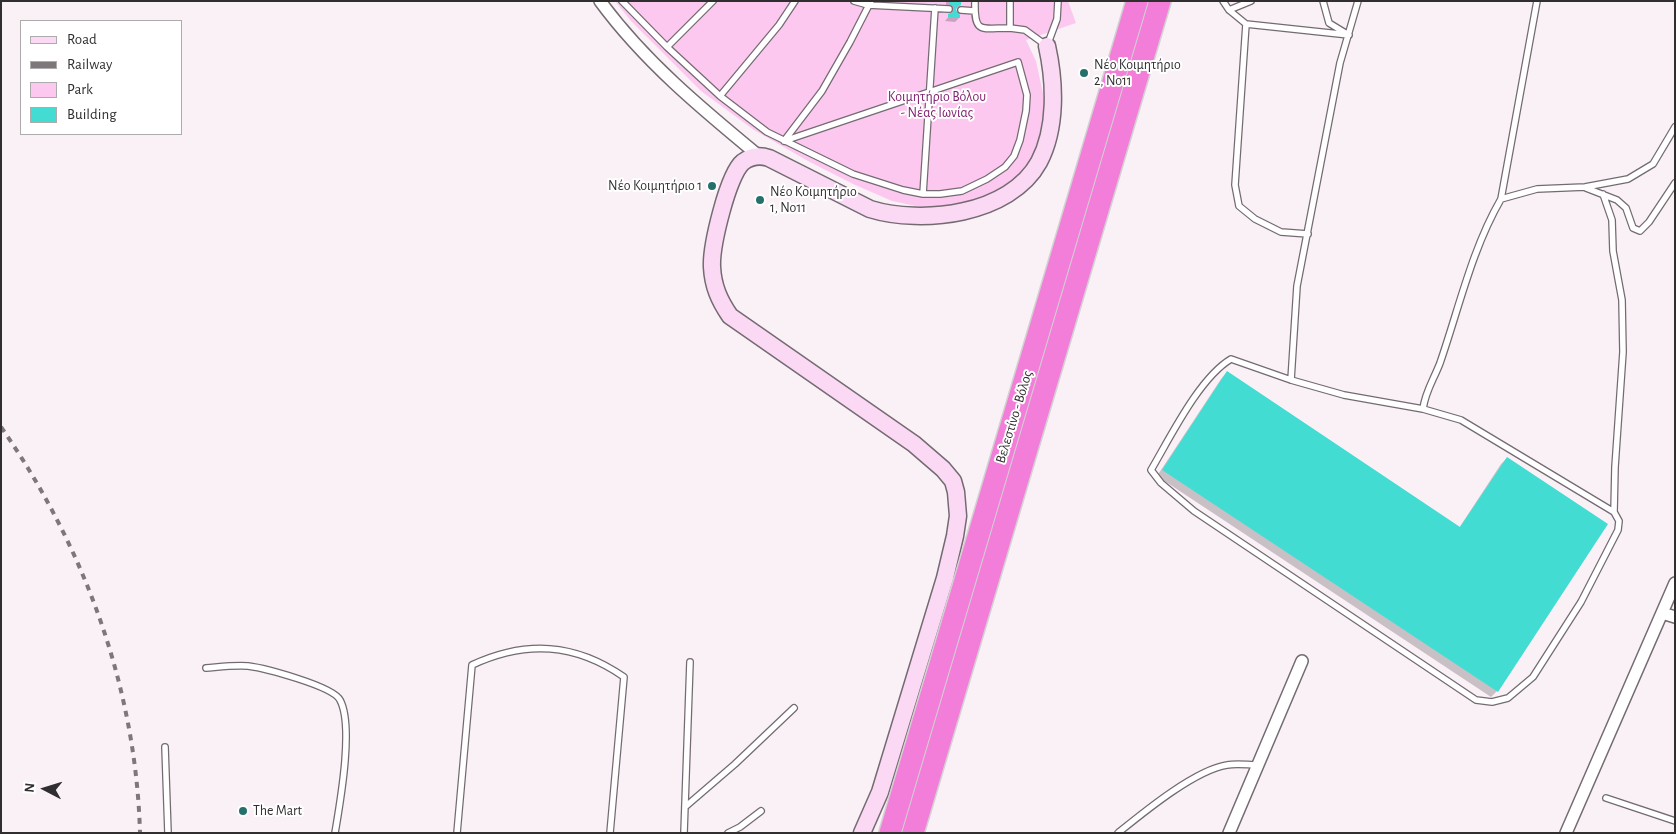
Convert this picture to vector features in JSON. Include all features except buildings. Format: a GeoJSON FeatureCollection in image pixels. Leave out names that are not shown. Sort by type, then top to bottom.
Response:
{"type":"FeatureCollection","features":[{"type":"Feature","properties":{"kind":"highway","name":"Βελεστίνο - Βόλος"},"geometry":{"type":"LineString","coordinates":[[890,833],[1138,1]]}},
{"type":"Feature","properties":{"kind":"highway","name":"Βελεστίνο - Βόλος"},"geometry":{"type":"LineString","coordinates":[[913,833],[1160,1]]}},
{"type":"Feature","properties":{"kind":"street"},"geometry":{"type":"LineString","coordinates":[[600,1],[626,34],[661,70],[714,119],[758,156]]}},
{"type":"Feature","properties":{"kind":"street"},"geometry":{"type":"LineString","coordinates":[[862,833],[880,792],[945,578],[958,516],[956,492],[953,481],[931,457],[730,316],[715,290],[712,267],[717,231],[737,170],[749,158],[758,156],[769,158],[853,201],[884,214],[926,216],[962,212],[994,201],[1019,185],[1034,169],[1044,151],[1049,128],[1053,88],[1047,46]]}},
{"type":"Feature","properties":{"kind":"street"},"geometry":{"type":"LineString","coordinates":[[1566,833],[1675,583]]}},
{"type":"Feature","properties":{"kind":"street"},"geometry":{"type":"LineString","coordinates":[[1662,613],[1675,617]]}},
{"type":"Feature","properties":{"kind":"street"},"geometry":{"type":"LineString","coordinates":[[1229,833],[1302,660]]}},
{"type":"Feature","properties":{"kind":"lane"},"geometry":{"type":"LineString","coordinates":[[622,1],[667,47],[720,96],[767,132],[784,141],[853,174],[903,190],[923,194],[962,191],[987,179],[1005,167],[1014,156],[1020,140],[1027,95],[1018,62],[784,141]]}},
{"type":"Feature","properties":{"kind":"lane"},"geometry":{"type":"LineString","coordinates":[[667,47],[713,1]]}},
{"type":"Feature","properties":{"kind":"lane"},"geometry":{"type":"LineString","coordinates":[[720,96],[779,25],[795,1]]}},
{"type":"Feature","properties":{"kind":"lane"},"geometry":{"type":"LineString","coordinates":[[854,1],[949,9]]}},
{"type":"Feature","properties":{"kind":"lane"},"geometry":{"type":"LineString","coordinates":[[975,1],[975,21],[978,27],[1025,30],[1047,46],[1057,19],[1058,1]]}},
{"type":"Feature","properties":{"kind":"lane"},"geometry":{"type":"LineString","coordinates":[[1010,1],[1010,28]]}},
{"type":"Feature","properties":{"kind":"lane"},"geometry":{"type":"LineString","coordinates":[[1223,1],[1229,10],[1246,24],[1348,35]]}},
{"type":"Feature","properties":{"kind":"lane"},"geometry":{"type":"LineString","coordinates":[[1229,10],[1251,1]]}},
{"type":"Feature","properties":{"kind":"lane"},"geometry":{"type":"LineString","coordinates":[[1323,1],[1329,24],[1348,35]]}},
{"type":"Feature","properties":{"kind":"lane"},"geometry":{"type":"LineString","coordinates":[[1291,380],[1297,286],[1340,63],[1358,1]]}},
{"type":"Feature","properties":{"kind":"lane"},"geometry":{"type":"LineString","coordinates":[[1422,409],[1424,396],[1439,365],[1474,259],[1490,218],[1500,199],[1537,1]]}},
{"type":"Feature","properties":{"kind":"lane"},"geometry":{"type":"LineString","coordinates":[[784,141],[822,91],[870,3]]}},
{"type":"Feature","properties":{"kind":"lane"},"geometry":{"type":"LineString","coordinates":[[923,194],[935,8]]}},
{"type":"Feature","properties":{"kind":"lane"},"geometry":{"type":"LineString","coordinates":[[961,10],[974,11]]}},
{"type":"Feature","properties":{"kind":"lane"},"geometry":{"type":"LineString","coordinates":[[1246,24],[1235,185],[1239,206],[1255,219],[1281,232],[1308,234]]}},
{"type":"Feature","properties":{"kind":"lane"},"geometry":{"type":"LineString","coordinates":[[1500,199],[1537,189],[1584,187],[1628,179],[1653,164],[1675,127]]}},
{"type":"Feature","properties":{"kind":"lane"},"geometry":{"type":"LineString","coordinates":[[1584,187],[1617,200],[1626,208],[1633,228],[1640,231],[1675,183]]}},
{"type":"Feature","properties":{"kind":"lane"},"geometry":{"type":"LineString","coordinates":[[1603,194],[1612,220],[1613,251],[1622,300],[1623,352],[1614,512]]}},
{"type":"Feature","properties":{"kind":"lane"},"geometry":{"type":"LineString","coordinates":[[1231,359],[1291,380],[1344,395],[1422,409],[1461,420],[1614,512],[1619,521],[1618,530],[1582,602],[1533,677],[1508,698],[1492,702],[1476,700],[1194,511],[1161,483],[1152,470],[1192,401],[1220,365],[1231,359]]}},
{"type":"Feature","properties":{"kind":"lane"},"geometry":{"type":"LineString","coordinates":[[457,833],[472,665],[503,653],[535,648],[552,648],[582,655],[604,664],[624,677],[610,833]]}},
{"type":"Feature","properties":{"kind":"lane"},"geometry":{"type":"LineString","coordinates":[[684,833],[690,662]]}},
{"type":"Feature","properties":{"kind":"lane"},"geometry":{"type":"LineString","coordinates":[[206,668],[248,666],[312,683],[331,692],[340,699],[344,716],[344,772],[335,833]]}},
{"type":"Feature","properties":{"kind":"lane"},"geometry":{"type":"LineString","coordinates":[[685,808],[794,708]]}},
{"type":"Feature","properties":{"kind":"lane"},"geometry":{"type":"LineString","coordinates":[[166,747],[168,833]]}},
{"type":"Feature","properties":{"kind":"lane"},"geometry":{"type":"LineString","coordinates":[[1118,833],[1148,809],[1198,777],[1228,765],[1258,765]]}},
{"type":"Feature","properties":{"kind":"lane"},"geometry":{"type":"LineString","coordinates":[[1606,798],[1675,821]]}},
{"type":"Feature","properties":{"kind":"lane"},"geometry":{"type":"LineString","coordinates":[[728,833],[740,827],[761,811]]}},
{"type":"Feature","properties":{"kind":"green space","name":"Κοιμητήριο Βόλου - Νέας Ιωνίας"},"geometry":{"type":"Polygon","coordinates":[[[615,1],[1068,1],[1076,23],[1026,40],[1036,61],[1044,98],[1045,120],[1040,142],[1029,166],[1005,187],[978,200],[952,209],[925,208],[892,201],[853,184],[754,130],[701,91],[631,21],[615,1]]]}},
{"type":"Feature","properties":{"kind":"railway"},"geometry":{"type":"LineString","coordinates":[[1,427],[31,473],[57,520],[80,569],[100,620],[116,672],[128,725],[136,779],[140,833]]}},
{"type":"Feature","properties":{"kind":"place","name":"Νέο Κοιμητήριο 2, Νο11"},"geometry":{"type":"Point","coordinates":[1084,73]}},
{"type":"Feature","properties":{"kind":"place","name":"Νέο Κοιμητήριο 1"},"geometry":{"type":"Point","coordinates":[712,186]}},
{"type":"Feature","properties":{"kind":"place","name":"Νέο Κοιμητήριο 1, Νο11"},"geometry":{"type":"Point","coordinates":[760,200]}},
{"type":"Feature","properties":{"kind":"place","name":"The Mart"},"geometry":{"type":"Point","coordinates":[243,811]}}]}
